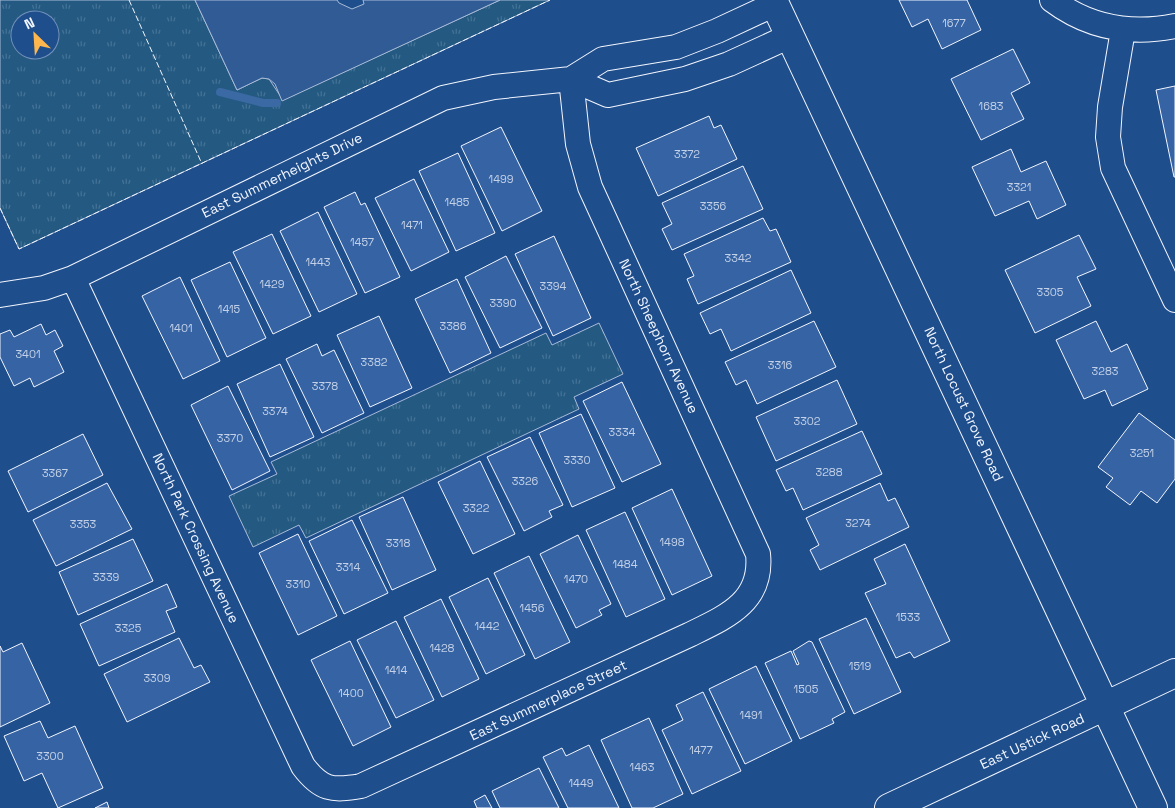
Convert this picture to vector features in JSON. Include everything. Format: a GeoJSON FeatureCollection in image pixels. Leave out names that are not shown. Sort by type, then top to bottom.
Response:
{"type":"FeatureCollection","features":[{"type":"Feature","properties":{"kind":"main road","name":"North Locust Grove Road"},"geometry":{"type":"LineString","coordinates":[[774,2],[1153,808]]}},
{"type":"Feature","properties":{"kind":"main road","name":"East Ustick Road"},"geometry":{"type":"LineString","coordinates":[[889,808],[1175,673]]}},
{"type":"Feature","properties":{"kind":"street"},"geometry":{"type":"LineString","coordinates":[[1052,0],[1066,11],[1094,23],[1123,30],[1154,30],[1175,26]]}},
{"type":"Feature","properties":{"kind":"street","name":"East Summerheights Drive"},"geometry":{"type":"LineString","coordinates":[[0,295],[44,288],[72,278],[443,98],[494,87],[571,79],[603,59],[676,47],[717,31],[774,2]]}},
{"type":"Feature","properties":{"kind":"street"},"geometry":{"type":"LineString","coordinates":[[1123,30],[1110,107],[1108,137],[1113,168],[1175,300]]}},
{"type":"Feature","properties":{"kind":"street","name":"East Summerheights Drive"},"geometry":{"type":"LineString","coordinates":[[571,79],[608,95],[685,79],[729,64],[790,36]]}},
{"type":"Feature","properties":{"kind":"street","name":"North Sheephorn Avenue"},"geometry":{"type":"LineString","coordinates":[[571,79],[578,144],[590,187],[758,554],[758,574],[754,588]]}},
{"type":"Feature","properties":{"kind":"street","name":"North Park Crossing Avenue"},"geometry":{"type":"LineString","coordinates":[[72,278],[303,766],[314,781],[329,788]]}},
{"type":"Feature","properties":{"kind":"street","name":"East Summerplace Street"},"geometry":{"type":"LineString","coordinates":[[329,788],[345,789],[361,786],[689,636],[736,611],[754,588]]}},
{"type":"Feature","properties":{"kind":"green space"},"geometry":{"type":"Polygon","coordinates":[[[0,0],[195,0],[237,90],[262,78],[269,79],[283,100],[500,0],[550,0],[19,249],[0,208],[0,0]]]}},
{"type":"Feature","properties":{"kind":"green space"},"geometry":{"type":"Polygon","coordinates":[[[599,323],[623,374],[574,397],[579,409],[306,538],[299,525],[253,547],[229,496],[277,474],[271,462],[546,333],[552,345],[599,323]]]}},
{"type":"Feature","properties":{"kind":"shaded area"},"geometry":{"type":"Polygon","coordinates":[[[195,0],[337,0],[339,3],[352,9],[364,4],[363,0],[500,0],[282,101],[275,84],[269,79],[262,78],[237,90],[195,0]]]}},
{"type":"Feature","properties":{"kind":"building"},"geometry":{"type":"Polygon","coordinates":[[[899,0],[967,0],[981,30],[942,49],[928,19],[912,27],[899,0]]]}},
{"type":"Feature","properties":{"kind":"building"},"geometry":{"type":"Polygon","coordinates":[[[1013,49],[1030,83],[1011,93],[1024,119],[981,140],[951,79],[1013,49]]]}},
{"type":"Feature","properties":{"kind":"building"},"geometry":{"type":"Polygon","coordinates":[[[1175,86],[1175,177],[1174,177],[1156,90],[1175,86]]]}},
{"type":"Feature","properties":{"kind":"building"},"geometry":{"type":"Polygon","coordinates":[[[709,116],[714,128],[721,125],[737,159],[658,196],[636,148],[709,116]]]}},
{"type":"Feature","properties":{"kind":"building"},"geometry":{"type":"Polygon","coordinates":[[[501,127],[542,211],[502,231],[461,146],[501,127]]]}},
{"type":"Feature","properties":{"kind":"building"},"geometry":{"type":"Polygon","coordinates":[[[1011,149],[1021,172],[1046,161],[1066,205],[1037,219],[1029,201],[995,216],[972,167],[1011,149]]]}},
{"type":"Feature","properties":{"kind":"building"},"geometry":{"type":"Polygon","coordinates":[[[458,153],[495,233],[456,251],[419,171],[458,153]]]}},
{"type":"Feature","properties":{"kind":"building"},"geometry":{"type":"Polygon","coordinates":[[[743,166],[763,209],[672,250],[662,229],[672,224],[662,203],[743,166]]]}},
{"type":"Feature","properties":{"kind":"building"},"geometry":{"type":"Polygon","coordinates":[[[414,179],[449,252],[411,271],[375,198],[414,179]]]}},
{"type":"Feature","properties":{"kind":"building"},"geometry":{"type":"Polygon","coordinates":[[[355,192],[361,205],[365,203],[400,277],[365,293],[324,207],[355,192]]]}},
{"type":"Feature","properties":{"kind":"building"},"geometry":{"type":"Polygon","coordinates":[[[318,212],[357,294],[319,312],[280,231],[318,212]]]}},
{"type":"Feature","properties":{"kind":"building"},"geometry":{"type":"Polygon","coordinates":[[[763,218],[770,231],[776,229],[791,262],[698,304],[687,279],[694,276],[684,254],[763,218]]]}},
{"type":"Feature","properties":{"kind":"building"},"geometry":{"type":"Polygon","coordinates":[[[272,234],[311,316],[273,334],[233,252],[272,234]]]}},
{"type":"Feature","properties":{"kind":"building"},"geometry":{"type":"Polygon","coordinates":[[[1079,235],[1096,269],[1077,277],[1091,306],[1035,333],[1005,270],[1079,235]]]}},
{"type":"Feature","properties":{"kind":"building"},"geometry":{"type":"Polygon","coordinates":[[[554,236],[591,318],[553,336],[515,254],[554,236]]]}},
{"type":"Feature","properties":{"kind":"building"},"geometry":{"type":"Polygon","coordinates":[[[506,256],[542,328],[500,348],[465,277],[506,256]]]}},
{"type":"Feature","properties":{"kind":"building"},"geometry":{"type":"Polygon","coordinates":[[[230,262],[266,338],[227,357],[191,280],[230,262]]]}},
{"type":"Feature","properties":{"kind":"building"},"geometry":{"type":"Polygon","coordinates":[[[791,270],[811,313],[731,351],[721,329],[710,334],[700,313],[791,270]]]}},
{"type":"Feature","properties":{"kind":"building"},"geometry":{"type":"Polygon","coordinates":[[[180,277],[220,361],[183,379],[142,296],[180,277]]]}},
{"type":"Feature","properties":{"kind":"building"},"geometry":{"type":"Polygon","coordinates":[[[457,279],[491,353],[450,373],[415,299],[457,279]]]}},
{"type":"Feature","properties":{"kind":"building"},"geometry":{"type":"Polygon","coordinates":[[[379,316],[412,388],[370,407],[337,335],[379,316]]]}},
{"type":"Feature","properties":{"kind":"building"},"geometry":{"type":"Polygon","coordinates":[[[814,321],[836,367],[757,404],[746,380],[736,385],[725,362],[814,321]]]}},
{"type":"Feature","properties":{"kind":"building"},"geometry":{"type":"Polygon","coordinates":[[[1096,321],[1111,352],[1127,344],[1148,389],[1112,406],[1105,390],[1084,399],[1056,340],[1096,321]]]}},
{"type":"Feature","properties":{"kind":"building"},"geometry":{"type":"Polygon","coordinates":[[[41,324],[46,335],[55,330],[63,346],[54,351],[64,372],[34,387],[30,378],[14,386],[0,357],[0,334],[10,330],[14,337],[41,324]]]}},
{"type":"Feature","properties":{"kind":"building"},"geometry":{"type":"Polygon","coordinates":[[[317,344],[322,356],[334,350],[364,413],[322,433],[286,359],[317,344]]]}},
{"type":"Feature","properties":{"kind":"building"},"geometry":{"type":"Polygon","coordinates":[[[280,364],[314,437],[270,457],[237,384],[280,364]]]}},
{"type":"Feature","properties":{"kind":"building"},"geometry":{"type":"Polygon","coordinates":[[[837,380],[857,424],[776,461],[756,417],[837,380]]]}},
{"type":"Feature","properties":{"kind":"building"},"geometry":{"type":"Polygon","coordinates":[[[622,382],[661,464],[622,482],[583,401],[622,382]]]}},
{"type":"Feature","properties":{"kind":"building"},"geometry":{"type":"Polygon","coordinates":[[[228,386],[270,471],[232,490],[191,405],[228,386]]]}},
{"type":"Feature","properties":{"kind":"building"},"geometry":{"type":"Polygon","coordinates":[[[1139,413],[1175,440],[1175,479],[1157,503],[1141,491],[1130,505],[1106,487],[1113,478],[1098,467],[1139,413]]]}},
{"type":"Feature","properties":{"kind":"building"},"geometry":{"type":"Polygon","coordinates":[[[581,414],[615,488],[572,507],[539,433],[581,414]]]}},
{"type":"Feature","properties":{"kind":"building"},"geometry":{"type":"Polygon","coordinates":[[[862,431],[882,474],[803,510],[793,488],[786,491],[776,470],[862,431]]]}},
{"type":"Feature","properties":{"kind":"building"},"geometry":{"type":"Polygon","coordinates":[[[83,434],[103,475],[28,512],[8,471],[83,434]]]}},
{"type":"Feature","properties":{"kind":"building"},"geometry":{"type":"Polygon","coordinates":[[[530,437],[563,505],[549,511],[552,517],[524,531],[487,457],[530,437]]]}},
{"type":"Feature","properties":{"kind":"building"},"geometry":{"type":"Polygon","coordinates":[[[480,461],[515,534],[473,554],[438,482],[480,461]]]}},
{"type":"Feature","properties":{"kind":"building"},"geometry":{"type":"Polygon","coordinates":[[[107,483],[132,529],[56,566],[33,520],[107,483]]]}},
{"type":"Feature","properties":{"kind":"building"},"geometry":{"type":"Polygon","coordinates":[[[880,483],[888,501],[895,498],[909,527],[820,570],[810,550],[819,545],[806,518],[880,483]]]}},
{"type":"Feature","properties":{"kind":"building"},"geometry":{"type":"Polygon","coordinates":[[[672,489],[712,576],[672,595],[632,508],[672,489]]]}},
{"type":"Feature","properties":{"kind":"building"},"geometry":{"type":"Polygon","coordinates":[[[403,497],[436,570],[392,590],[359,517],[403,497]]]}},
{"type":"Feature","properties":{"kind":"building"},"geometry":{"type":"Polygon","coordinates":[[[625,512],[665,599],[626,617],[586,530],[625,512]]]}},
{"type":"Feature","properties":{"kind":"building"},"geometry":{"type":"Polygon","coordinates":[[[352,520],[388,593],[344,614],[309,541],[352,520]]]}},
{"type":"Feature","properties":{"kind":"building"},"geometry":{"type":"Polygon","coordinates":[[[298,534],[337,616],[298,635],[259,553],[298,534]]]}},
{"type":"Feature","properties":{"kind":"building"},"geometry":{"type":"Polygon","coordinates":[[[578,535],[611,604],[599,610],[602,615],[576,628],[540,554],[578,535]]]}},
{"type":"Feature","properties":{"kind":"building"},"geometry":{"type":"Polygon","coordinates":[[[133,539],[153,581],[78,615],[59,572],[133,539]]]}},
{"type":"Feature","properties":{"kind":"building"},"geometry":{"type":"Polygon","coordinates":[[[905,544],[950,641],[914,658],[910,652],[896,658],[865,593],[886,584],[874,559],[905,544]]]}},
{"type":"Feature","properties":{"kind":"building"},"geometry":{"type":"Polygon","coordinates":[[[529,556],[570,642],[535,659],[494,573],[529,556]]]}},
{"type":"Feature","properties":{"kind":"building"},"geometry":{"type":"Polygon","coordinates":[[[488,578],[525,655],[486,674],[449,597],[488,578]]]}},
{"type":"Feature","properties":{"kind":"building"},"geometry":{"type":"Polygon","coordinates":[[[167,584],[177,607],[166,611],[175,632],[99,666],[80,624],[167,584]]]}},
{"type":"Feature","properties":{"kind":"building"},"geometry":{"type":"Polygon","coordinates":[[[441,599],[479,679],[442,697],[404,617],[441,599]]]}},
{"type":"Feature","properties":{"kind":"building"},"geometry":{"type":"Polygon","coordinates":[[[866,618],[901,692],[854,714],[819,639],[866,618]]]}},
{"type":"Feature","properties":{"kind":"building"},"geometry":{"type":"Polygon","coordinates":[[[396,621],[434,700],[396,718],[357,640],[396,621]]]}},
{"type":"Feature","properties":{"kind":"building"},"geometry":{"type":"Polygon","coordinates":[[[179,638],[194,668],[201,665],[210,682],[127,722],[104,674],[179,638]]]}},
{"type":"Feature","properties":{"kind":"building"},"geometry":{"type":"Polygon","coordinates":[[[350,641],[391,727],[353,746],[311,660],[350,641]]]}},
{"type":"Feature","properties":{"kind":"building"},"geometry":{"type":"Polygon","coordinates":[[[809,641],[812,642],[845,712],[832,719],[834,723],[800,739],[765,663],[791,651],[797,665],[799,664],[793,651],[809,641]]]}},
{"type":"Feature","properties":{"kind":"building"},"geometry":{"type":"Polygon","coordinates":[[[22,643],[50,703],[0,727],[0,646],[3,652],[22,643]]]}},
{"type":"Feature","properties":{"kind":"building"},"geometry":{"type":"Polygon","coordinates":[[[756,666],[792,741],[745,764],[709,689],[756,666]]]}},
{"type":"Feature","properties":{"kind":"building"},"geometry":{"type":"Polygon","coordinates":[[[703,692],[741,771],[692,794],[662,730],[683,720],[676,705],[703,692]]]}},
{"type":"Feature","properties":{"kind":"building"},"geometry":{"type":"Polygon","coordinates":[[[649,718],[683,794],[653,808],[632,808],[601,740],[649,718]]]}},
{"type":"Feature","properties":{"kind":"building"},"geometry":{"type":"Polygon","coordinates":[[[40,721],[48,738],[75,726],[103,788],[58,808],[42,773],[24,781],[4,736],[40,721]]]}},
{"type":"Feature","properties":{"kind":"building"},"geometry":{"type":"Polygon","coordinates":[[[589,745],[619,808],[568,808],[543,757],[562,748],[566,756],[589,745]]]}},
{"type":"Feature","properties":{"kind":"building"},"geometry":{"type":"Polygon","coordinates":[[[539,768],[559,808],[500,808],[492,791],[539,768]]]}},
{"type":"Feature","properties":{"kind":"building"},"geometry":{"type":"Polygon","coordinates":[[[485,795],[492,808],[477,808],[474,801],[485,795]]]}},
{"type":"Feature","properties":{"kind":"building"},"geometry":{"type":"Polygon","coordinates":[[[107,802],[109,808],[95,808],[107,802]]]}},
{"type":"Feature","properties":{"kind":"waterway"},"geometry":{"type":"LineString","coordinates":[[220,92],[263,103],[277,103]]}},
{"type":"Feature","properties":{"kind":"fence"},"geometry":{"type":"LineString","coordinates":[[129,0],[202,164]]}},
{"type":"Feature","properties":{"kind":"fence"},"geometry":{"type":"LineString","coordinates":[[0,208],[19,249],[550,0]]}}]}
